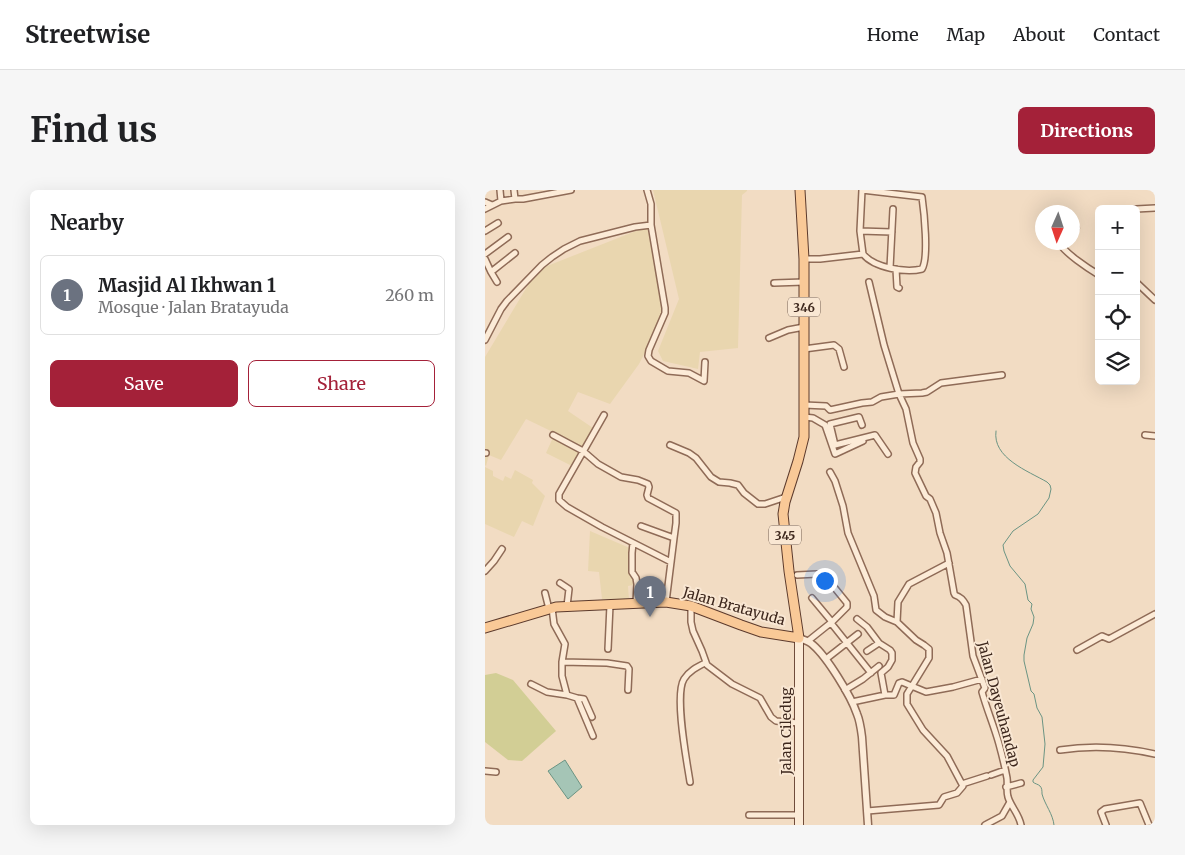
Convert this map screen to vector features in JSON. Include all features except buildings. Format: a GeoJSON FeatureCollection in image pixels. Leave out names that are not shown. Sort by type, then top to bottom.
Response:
{"type":"FeatureCollection","features":[{"type":"Feature","properties":{"kind":"main road","name":"346"},"geometry":{"type":"LineString","coordinates":[[800,190],[804,260],[804,425]]}},
{"type":"Feature","properties":{"kind":"main road","name":"345"},"geometry":{"type":"LineString","coordinates":[[799,638],[784,528],[784,508],[798,461],[804,425]]}},
{"type":"Feature","properties":{"kind":"main road","name":"Jalan Bratayuda"},"geometry":{"type":"LineString","coordinates":[[485,628],[550,608],[666,602],[691,606],[754,630],[799,638]]}},
{"type":"Feature","properties":{"kind":"main road","name":"Jalan Ciledug"},"geometry":{"type":"LineString","coordinates":[[799,638],[799,825]]}},
{"type":"Feature","properties":{"kind":"street"},"geometry":{"type":"LineString","coordinates":[[500,190],[501,201]]}},
{"type":"Feature","properties":{"kind":"street"},"geometry":{"type":"LineString","coordinates":[[514,190],[515,199]]}},
{"type":"Feature","properties":{"kind":"street"},"geometry":{"type":"LineString","coordinates":[[485,208],[501,201],[571,190]]}},
{"type":"Feature","properties":{"kind":"street"},"geometry":{"type":"LineString","coordinates":[[647,190],[651,204],[651,225],[665,308],[665,313],[648,356],[650,360],[668,371],[687,372],[704,381],[705,362]]}},
{"type":"Feature","properties":{"kind":"street"},"geometry":{"type":"LineString","coordinates":[[922,190],[925,221],[924,266],[922,269],[890,268],[878,265],[867,259],[863,254],[860,231],[862,190],[922,197]]}},
{"type":"Feature","properties":{"kind":"street"},"geometry":{"type":"LineString","coordinates":[[485,202],[492,205]]}},
{"type":"Feature","properties":{"kind":"street"},"geometry":{"type":"LineString","coordinates":[[1140,209],[1155,208]]}},
{"type":"Feature","properties":{"kind":"street"},"geometry":{"type":"LineString","coordinates":[[890,268],[893,209]]}},
{"type":"Feature","properties":{"kind":"street"},"geometry":{"type":"LineString","coordinates":[[485,231],[498,223]]}},
{"type":"Feature","properties":{"kind":"street"},"geometry":{"type":"LineString","coordinates":[[485,340],[507,301],[552,257],[579,241],[635,227],[651,225]]}},
{"type":"Feature","properties":{"kind":"street"},"geometry":{"type":"LineString","coordinates":[[860,231],[892,232]]}},
{"type":"Feature","properties":{"kind":"street"},"geometry":{"type":"LineString","coordinates":[[485,254],[508,237]]}},
{"type":"Feature","properties":{"kind":"street"},"geometry":{"type":"LineString","coordinates":[[1065,250],[1095,273]]}},
{"type":"Feature","properties":{"kind":"street"},"geometry":{"type":"LineString","coordinates":[[491,272],[515,253]]}},
{"type":"Feature","properties":{"kind":"street"},"geometry":{"type":"LineString","coordinates":[[804,260],[863,254]]}},
{"type":"Feature","properties":{"kind":"street"},"geometry":{"type":"LineString","coordinates":[[485,259],[497,282]]}},
{"type":"Feature","properties":{"kind":"street"},"geometry":{"type":"LineString","coordinates":[[774,283],[804,282]]}},
{"type":"Feature","properties":{"kind":"street","name":"Jalan Dayeuhandap"},"geometry":{"type":"LineString","coordinates":[[869,282],[884,344],[899,394],[906,409],[913,443],[921,459],[915,473],[935,513],[947,553],[955,595],[961,598],[966,606],[973,656],[985,688],[982,692],[1005,770],[1006,788],[1021,825]]}},
{"type":"Feature","properties":{"kind":"street"},"geometry":{"type":"LineString","coordinates":[[1140,286],[1155,300]]}},
{"type":"Feature","properties":{"kind":"street"},"geometry":{"type":"LineString","coordinates":[[769,338],[788,330],[805,326]]}},
{"type":"Feature","properties":{"kind":"street"},"geometry":{"type":"LineString","coordinates":[[804,349],[834,345],[839,349],[845,367]]}},
{"type":"Feature","properties":{"kind":"street"},"geometry":{"type":"LineString","coordinates":[[804,405],[824,406],[830,410],[868,403],[881,397],[927,392],[941,383],[1001,375]]}},
{"type":"Feature","properties":{"kind":"street"},"geometry":{"type":"LineString","coordinates":[[604,415],[559,494],[559,501],[595,523],[671,562]]}},
{"type":"Feature","properties":{"kind":"street"},"geometry":{"type":"LineString","coordinates":[[804,425],[813,418],[827,425],[859,417],[861,425]]}},
{"type":"Feature","properties":{"kind":"street"},"geometry":{"type":"LineString","coordinates":[[827,425],[835,454],[875,435]]}},
{"type":"Feature","properties":{"kind":"street"},"geometry":{"type":"LineString","coordinates":[[553,435],[583,451],[598,464],[621,477],[638,480],[647,484],[649,487],[648,498],[677,513],[666,602]]}},
{"type":"Feature","properties":{"kind":"street"},"geometry":{"type":"LineString","coordinates":[[833,445],[875,435]]}},
{"type":"Feature","properties":{"kind":"street"},"geometry":{"type":"LineString","coordinates":[[875,435],[888,454]]}},
{"type":"Feature","properties":{"kind":"street"},"geometry":{"type":"LineString","coordinates":[[1145,435],[1155,436]]}},
{"type":"Feature","properties":{"kind":"street"},"geometry":{"type":"LineString","coordinates":[[670,445],[696,458],[711,478],[719,482],[738,485],[744,493],[758,504],[765,504],[787,497]]}},
{"type":"Feature","properties":{"kind":"street"},"geometry":{"type":"LineString","coordinates":[[830,472],[843,506],[848,533],[874,596],[876,610],[885,617],[897,622],[929,650],[929,658],[909,685],[907,704],[923,730],[947,756],[960,789]]}},
{"type":"Feature","properties":{"kind":"street"},"geometry":{"type":"LineString","coordinates":[[641,526],[674,538]]}},
{"type":"Feature","properties":{"kind":"street"},"geometry":{"type":"LineString","coordinates":[[633,542],[632,572],[637,584],[636,603]]}},
{"type":"Feature","properties":{"kind":"street"},"geometry":{"type":"LineString","coordinates":[[485,571],[495,562],[502,549]]}},
{"type":"Feature","properties":{"kind":"street"},"geometry":{"type":"LineString","coordinates":[[897,622],[899,602],[909,584],[949,563]]}},
{"type":"Feature","properties":{"kind":"street"},"geometry":{"type":"LineString","coordinates":[[797,575],[817,574],[825,576],[847,603],[847,607],[832,622],[808,641]]}},
{"type":"Feature","properties":{"kind":"street"},"geometry":{"type":"LineString","coordinates":[[560,583],[569,589],[567,606]]}},
{"type":"Feature","properties":{"kind":"street"},"geometry":{"type":"LineString","coordinates":[[545,593],[554,624],[565,644],[562,676],[567,695]]}},
{"type":"Feature","properties":{"kind":"street"},"geometry":{"type":"LineString","coordinates":[[812,598],[871,673]]}},
{"type":"Feature","properties":{"kind":"street"},"geometry":{"type":"LineString","coordinates":[[608,649],[610,604]]}},
{"type":"Feature","properties":{"kind":"street"},"geometry":{"type":"LineString","coordinates":[[691,606],[693,631],[705,663],[732,684],[760,698],[771,717],[776,721],[799,723]]}},
{"type":"Feature","properties":{"kind":"street"},"geometry":{"type":"LineString","coordinates":[[1077,650],[1102,636],[1109,639],[1155,614]]}},
{"type":"Feature","properties":{"kind":"street"},"geometry":{"type":"LineString","coordinates":[[857,619],[867,626],[879,642],[890,650],[893,655],[888,667],[881,672],[885,694]]}},
{"type":"Feature","properties":{"kind":"street"},"geometry":{"type":"LineString","coordinates":[[826,659],[858,634]]}},
{"type":"Feature","properties":{"kind":"street"},"geometry":{"type":"LineString","coordinates":[[799,638],[808,641],[826,659],[852,702],[861,724],[868,825]]}},
{"type":"Feature","properties":{"kind":"street"},"geometry":{"type":"LineString","coordinates":[[867,651],[879,642]]}},
{"type":"Feature","properties":{"kind":"street"},"geometry":{"type":"LineString","coordinates":[[562,662],[607,663],[627,666],[629,669],[628,690]]}},
{"type":"Feature","properties":{"kind":"street"},"geometry":{"type":"LineString","coordinates":[[690,782],[682,729],[680,692],[687,675],[696,667],[705,663]]}},
{"type":"Feature","properties":{"kind":"street"},"geometry":{"type":"LineString","coordinates":[[845,690],[879,666]]}},
{"type":"Feature","properties":{"kind":"street"},"geometry":{"type":"LineString","coordinates":[[852,702],[885,694],[894,695],[900,683],[903,682],[927,692],[982,679]]}},
{"type":"Feature","properties":{"kind":"street"},"geometry":{"type":"LineString","coordinates":[[531,684],[547,692],[584,699],[592,717]]}},
{"type":"Feature","properties":{"kind":"street"},"geometry":{"type":"LineString","coordinates":[[577,698],[593,736]]}},
{"type":"Feature","properties":{"kind":"street"},"geometry":{"type":"LineString","coordinates":[[1060,750],[1101,747],[1132,749],[1155,754]]}},
{"type":"Feature","properties":{"kind":"street"},"geometry":{"type":"LineString","coordinates":[[867,811],[939,805],[943,797],[989,775],[1005,770]]}},
{"type":"Feature","properties":{"kind":"street"},"geometry":{"type":"LineString","coordinates":[[485,771],[496,772]]}},
{"type":"Feature","properties":{"kind":"street"},"geometry":{"type":"LineString","coordinates":[[1006,788],[1021,783]]}},
{"type":"Feature","properties":{"kind":"street"},"geometry":{"type":"LineString","coordinates":[[985,825],[1002,816],[1010,801]]}},
{"type":"Feature","properties":{"kind":"street"},"geometry":{"type":"LineString","coordinates":[[1107,825],[1101,812],[1105,809],[1140,803],[1149,825]]}},
{"type":"Feature","properties":{"kind":"street"},"geometry":{"type":"LineString","coordinates":[[749,815],[799,815]]}},
{"type":"Feature","properties":{"kind":"shaded area"},"geometry":{"type":"Polygon","coordinates":[[[653,190],[747,190],[742,195],[738,348],[700,352],[698,369],[663,361],[658,351],[679,299],[653,190]]]}},
{"type":"Feature","properties":{"kind":"shaded area"},"geometry":{"type":"Polygon","coordinates":[[[651,225],[664,315],[639,364],[610,404],[578,392],[568,411],[593,428],[572,466],[546,453],[555,433],[526,419],[501,460],[489,455],[486,466],[485,357],[537,270],[651,225]]]}},
{"type":"Feature","properties":{"kind":"shaded area"},"geometry":{"type":"Polygon","coordinates":[[[485,467],[493,471],[493,476],[503,481],[505,476],[511,479],[515,470],[533,480],[532,483],[545,496],[533,526],[522,521],[514,537],[485,524],[485,467]]]}},
{"type":"Feature","properties":{"kind":"shaded area"},"geometry":{"type":"Polygon","coordinates":[[[590,531],[632,549],[632,572],[636,583],[628,586],[629,599],[602,599],[599,572],[588,571],[590,531]]]}},
{"type":"Feature","properties":{"kind":"shaded area"},"geometry":{"type":"Polygon","coordinates":[[[496,673],[513,680],[556,731],[522,761],[508,760],[485,742],[485,675],[496,673]]]}},
{"type":"Feature","properties":{"kind":"shaded area"},"geometry":{"type":"Polygon","coordinates":[[[565,760],[582,787],[568,799],[548,771],[565,760]]]}},
{"type":"Feature","properties":{"kind":"waterway"},"geometry":{"type":"LineString","coordinates":[[996,431],[996,440],[1005,456],[1021,468],[1047,482],[1051,489],[1049,498],[1038,514],[1013,531],[1003,545],[1010,566],[1025,584],[1028,600],[1032,604],[1031,609],[1034,617],[1027,638],[1024,661],[1031,691],[1034,694],[1037,708],[1042,717],[1045,744],[1043,767],[1033,782],[1041,788],[1054,825]]}},
{"type":"Feature","properties":{"kind":"place","name":"Masjid Al Ikhwan 1"},"geometry":{"type":"Point","coordinates":[650,617]}}]}
